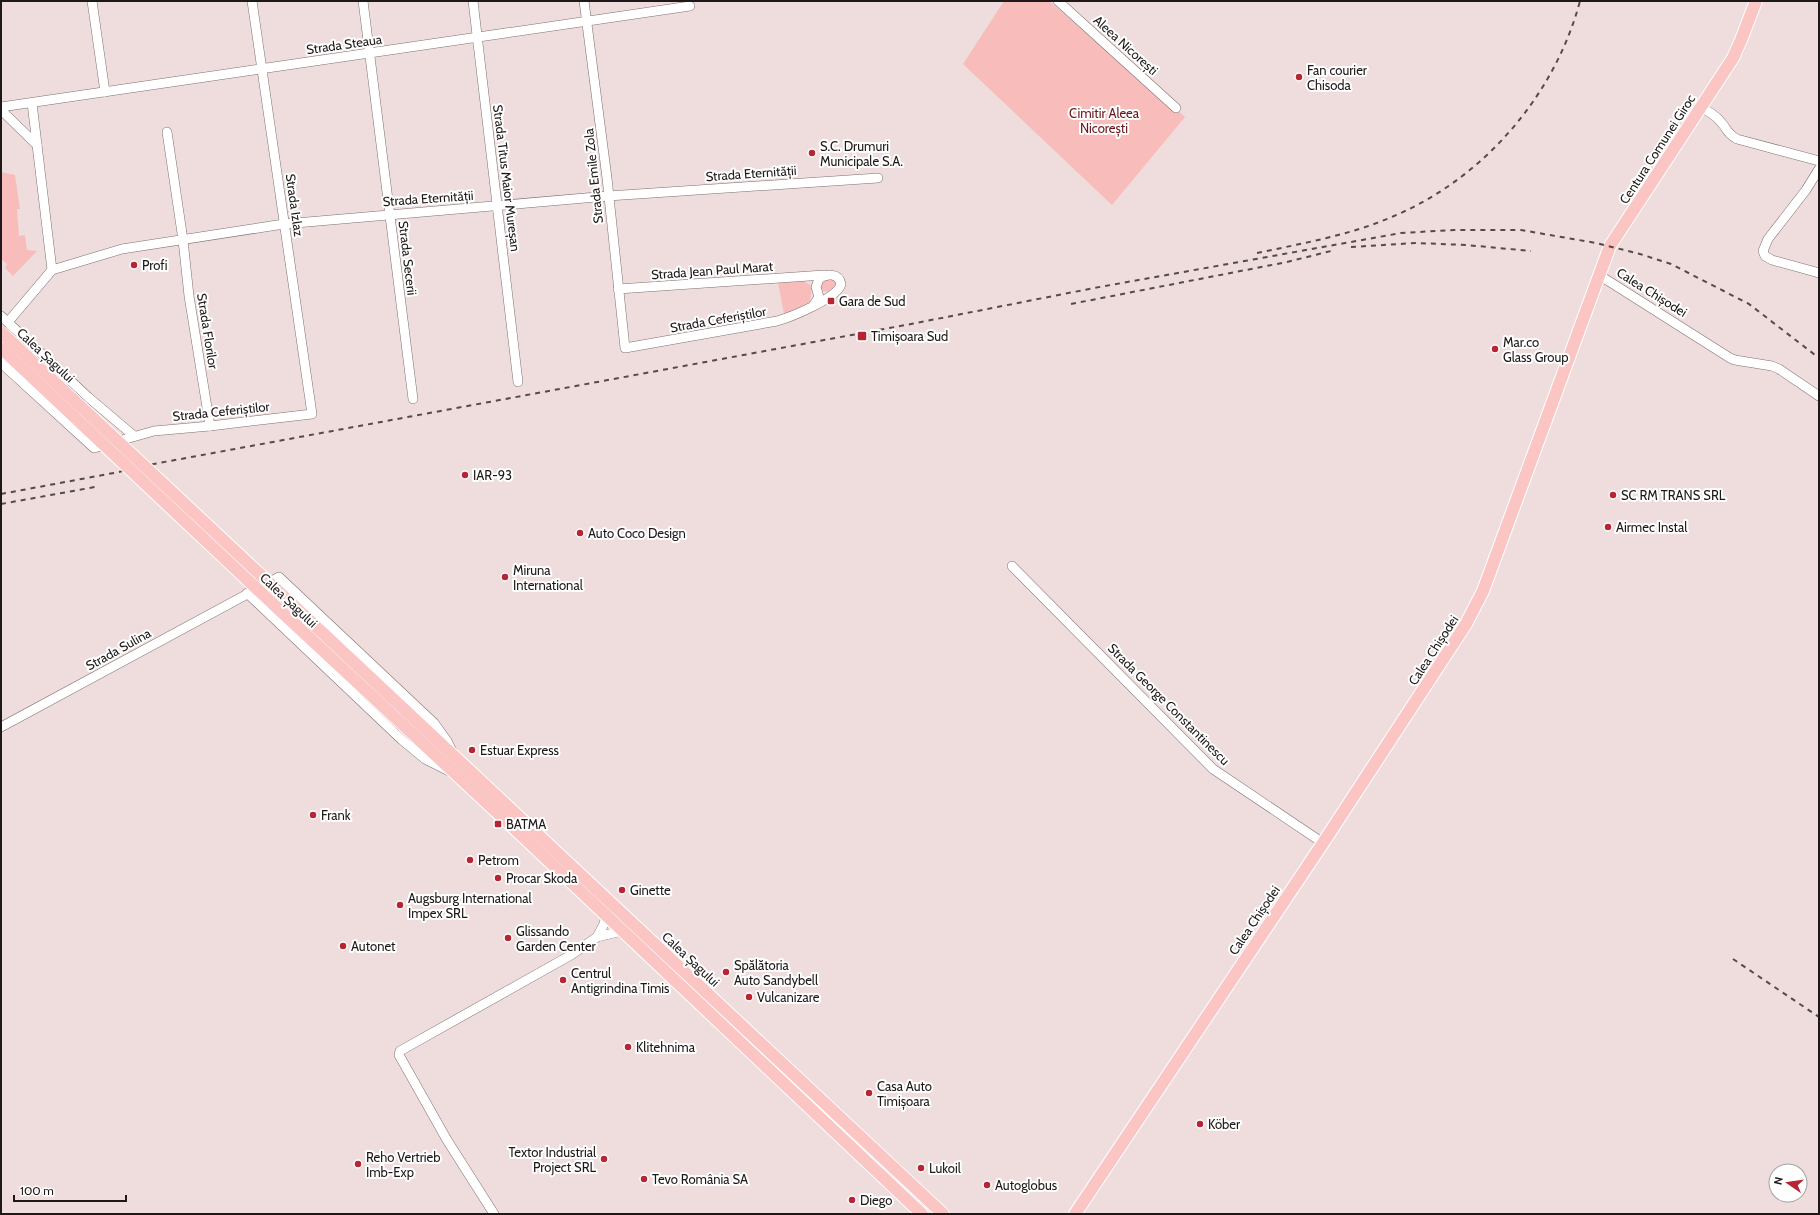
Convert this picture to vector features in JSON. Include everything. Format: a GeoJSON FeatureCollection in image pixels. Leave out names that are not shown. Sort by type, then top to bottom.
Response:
{"type":"FeatureCollection","features":[{"type":"Feature","properties":{"kind":"main road","name":"Centura Comunei Giroc"},"geometry":{"type":"LineString","coordinates":[[1599,275],[1610,246],[1733,58],[1756,1]]}},
{"type":"Feature","properties":{"kind":"main road","name":"Calea Chișodei"},"geometry":{"type":"LineString","coordinates":[[1075,1214],[1323,843],[1476,607],[1599,275]]}},
{"type":"Feature","properties":{"kind":"main road","name":"Calea Șagului"},"geometry":{"type":"LineString","coordinates":[[1,332],[943,1214]]}},
{"type":"Feature","properties":{"kind":"main road","name":"Calea Șagului"},"geometry":{"type":"LineString","coordinates":[[1,348],[922,1214]]}},
{"type":"Feature","properties":{"kind":"street"},"geometry":{"type":"LineString","coordinates":[[92,1],[106,92]]}},
{"type":"Feature","properties":{"kind":"street","name":"Strada Izlaz"},"geometry":{"type":"LineString","coordinates":[[252,1],[312,414]]}},
{"type":"Feature","properties":{"kind":"street","name":"Strada Secerii"},"geometry":{"type":"LineString","coordinates":[[363,1],[413,399]]}},
{"type":"Feature","properties":{"kind":"street","name":"Strada Titus Maior Mureșan"},"geometry":{"type":"LineString","coordinates":[[473,1],[518,382]]}},
{"type":"Feature","properties":{"kind":"street","name":"Strada Emile Zola"},"geometry":{"type":"LineString","coordinates":[[584,1],[625,348]]}},
{"type":"Feature","properties":{"kind":"street","name":"Aleea Nicorești"},"geometry":{"type":"LineString","coordinates":[[1058,1],[1176,108]]}},
{"type":"Feature","properties":{"kind":"street","name":"Strada Steaua"},"geometry":{"type":"LineString","coordinates":[[1,108],[690,6]]}},
{"type":"Feature","properties":{"kind":"street"},"geometry":{"type":"LineString","coordinates":[[8,322],[52,270],[32,103]]}},
{"type":"Feature","properties":{"kind":"street"},"geometry":{"type":"LineString","coordinates":[[1,108],[37,145]]}},
{"type":"Feature","properties":{"kind":"street"},"geometry":{"type":"LineString","coordinates":[[1701,108],[1714,115],[1721,122],[1729,135],[1737,139],[1819,161]]}},
{"type":"Feature","properties":{"kind":"street","name":"Strada Florilor"},"geometry":{"type":"LineString","coordinates":[[167,132],[183,240],[189,296],[210,426]]}},
{"type":"Feature","properties":{"kind":"street"},"geometry":{"type":"LineString","coordinates":[[1819,169],[1806,190],[1768,240],[1763,251],[1765,256],[1772,260],[1819,273]]}},
{"type":"Feature","properties":{"kind":"street","name":"Strada Eternității"},"geometry":{"type":"LineString","coordinates":[[52,270],[122,249],[284,224],[608,196],[878,178]]}},
{"type":"Feature","properties":{"kind":"street"},"geometry":{"type":"LineString","coordinates":[[813,306],[818,300],[818,280],[825,275]]}},
{"type":"Feature","properties":{"kind":"street","name":"Strada Jean Paul Marat"},"geometry":{"type":"LineString","coordinates":[[618,289],[825,275]]}},
{"type":"Feature","properties":{"kind":"street","name":"Strada Ceferiștilor"},"geometry":{"type":"LineString","coordinates":[[625,348],[777,322],[813,306],[840,289],[841,282],[836,276],[825,275]]}},
{"type":"Feature","properties":{"kind":"street","name":"Calea Chișodei"},"geometry":{"type":"LineString","coordinates":[[1599,275],[1730,358],[1772,366],[1779,369],[1819,396]]}},
{"type":"Feature","properties":{"kind":"street"},"geometry":{"type":"LineString","coordinates":[[808,277],[813,279],[817,289],[824,296],[831,295]]}},
{"type":"Feature","properties":{"kind":"street","name":"Calea Șagului"},"geometry":{"type":"LineString","coordinates":[[1,316],[88,398],[134,436]]}},
{"type":"Feature","properties":{"kind":"street"},"geometry":{"type":"LineString","coordinates":[[1,363],[94,448],[134,436]]}},
{"type":"Feature","properties":{"kind":"street","name":"Calea Șagului"},"geometry":{"type":"LineString","coordinates":[[47,404],[55,408],[64,406],[68,403],[72,395],[70,380]]}},
{"type":"Feature","properties":{"kind":"street","name":"Strada Ceferiștilor"},"geometry":{"type":"LineString","coordinates":[[134,436],[154,430],[210,426],[312,414]]}},
{"type":"Feature","properties":{"kind":"street","name":"Strada George Constantinescu"},"geometry":{"type":"LineString","coordinates":[[1012,566],[1213,769],[1323,843]]}},
{"type":"Feature","properties":{"kind":"street","name":"Calea Șagului"},"geometry":{"type":"LineString","coordinates":[[279,577],[434,723],[447,741],[455,758]]}},
{"type":"Feature","properties":{"kind":"street","name":"Strada Sulina"},"geometry":{"type":"LineString","coordinates":[[1,727],[279,577]]}},
{"type":"Feature","properties":{"kind":"street","name":"Calea Șagului"},"geometry":{"type":"LineString","coordinates":[[246,594],[402,740],[426,759],[455,774]]}},
{"type":"Feature","properties":{"kind":"street"},"geometry":{"type":"LineString","coordinates":[[597,937],[604,924],[606,916]]}},
{"type":"Feature","properties":{"kind":"street"},"geometry":{"type":"LineString","coordinates":[[494,1214],[447,1140],[399,1055],[400,1051],[571,955],[597,937],[612,932],[622,931]]}},
{"type":"Feature","properties":{"kind":"green space","name":"Cimitir Aleea Nicorești"},"geometry":{"type":"Polygon","coordinates":[[[1004,1],[1049,1],[1185,117],[1112,205],[963,64],[1004,1]]]}},
{"type":"Feature","properties":{"kind":"green space"},"geometry":{"type":"Polygon","coordinates":[[[1,172],[15,175],[20,209],[17,209],[19,236],[25,235],[27,250],[37,251],[13,276],[5,268],[7,264],[1,259],[1,172]]]}},
{"type":"Feature","properties":{"kind":"green space"},"geometry":{"type":"Polygon","coordinates":[[[824,280],[836,280],[837,286],[827,292],[821,290],[819,285],[824,280]]]}},
{"type":"Feature","properties":{"kind":"green space"},"geometry":{"type":"Polygon","coordinates":[[[803,281],[812,286],[810,302],[784,314],[778,283],[803,281]]]}},
{"type":"Feature","properties":{"kind":"railway"},"geometry":{"type":"LineString","coordinates":[[1257,253],[1327,238],[1378,223],[1427,200],[1458,180],[1486,156],[1511,130],[1534,100],[1553,69],[1569,36],[1580,1]]}},
{"type":"Feature","properties":{"kind":"railway"},"geometry":{"type":"LineString","coordinates":[[132,468],[911,324],[1094,288],[1401,233],[1454,230],[1521,230],[1596,243],[1640,254],[1671,264],[1749,304],[1819,358]]}},
{"type":"Feature","properties":{"kind":"railway"},"geometry":{"type":"LineString","coordinates":[[1351,247],[1416,243],[1466,245],[1531,251]]}},
{"type":"Feature","properties":{"kind":"railway"},"geometry":{"type":"LineString","coordinates":[[1071,304],[1287,262],[1335,250]]}},
{"type":"Feature","properties":{"kind":"railway"},"geometry":{"type":"LineString","coordinates":[[1,494],[119,472],[136,467]]}},
{"type":"Feature","properties":{"kind":"railway"},"geometry":{"type":"LineString","coordinates":[[1,504],[95,487]]}},
{"type":"Feature","properties":{"kind":"railway"},"geometry":{"type":"LineString","coordinates":[[1733,959],[1819,1017]]}},
{"type":"Feature","properties":{"kind":"place","name":"Fan courier Chisoda"},"geometry":{"type":"Point","coordinates":[1299,77]}},
{"type":"Feature","properties":{"kind":"place","name":"S.C. Drumuri Municipale S.A."},"geometry":{"type":"Point","coordinates":[812,153]}},
{"type":"Feature","properties":{"kind":"place","name":"Profi"},"geometry":{"type":"Point","coordinates":[134,265]}},
{"type":"Feature","properties":{"kind":"place","name":"Gara de Sud"},"geometry":{"type":"Point","coordinates":[831,301]}},
{"type":"Feature","properties":{"kind":"place","name":"Timișoara Sud"},"geometry":{"type":"Point","coordinates":[862,336]}},
{"type":"Feature","properties":{"kind":"place","name":"Mar.co Glass Group"},"geometry":{"type":"Point","coordinates":[1495,349]}},
{"type":"Feature","properties":{"kind":"place","name":"IAR-93"},"geometry":{"type":"Point","coordinates":[465,475]}},
{"type":"Feature","properties":{"kind":"place","name":"SC RM TRANS SRL"},"geometry":{"type":"Point","coordinates":[1613,495]}},
{"type":"Feature","properties":{"kind":"place","name":"Airmec Instal"},"geometry":{"type":"Point","coordinates":[1608,527]}},
{"type":"Feature","properties":{"kind":"place","name":"Auto Coco Design"},"geometry":{"type":"Point","coordinates":[580,533]}},
{"type":"Feature","properties":{"kind":"place","name":"Miruna International"},"geometry":{"type":"Point","coordinates":[505,577]}},
{"type":"Feature","properties":{"kind":"place","name":"Estuar Express"},"geometry":{"type":"Point","coordinates":[472,750]}},
{"type":"Feature","properties":{"kind":"place","name":"Frank"},"geometry":{"type":"Point","coordinates":[313,815]}},
{"type":"Feature","properties":{"kind":"place","name":"BATMA"},"geometry":{"type":"Point","coordinates":[498,824]}},
{"type":"Feature","properties":{"kind":"place","name":"Petrom"},"geometry":{"type":"Point","coordinates":[470,860]}},
{"type":"Feature","properties":{"kind":"place","name":"Procar Skoda"},"geometry":{"type":"Point","coordinates":[498,878]}},
{"type":"Feature","properties":{"kind":"place","name":"Ginette"},"geometry":{"type":"Point","coordinates":[622,890]}},
{"type":"Feature","properties":{"kind":"place","name":"Augsburg International Impex SRL"},"geometry":{"type":"Point","coordinates":[400,905]}},
{"type":"Feature","properties":{"kind":"place","name":"Glissando Garden Center"},"geometry":{"type":"Point","coordinates":[508,938]}},
{"type":"Feature","properties":{"kind":"place","name":"Autonet"},"geometry":{"type":"Point","coordinates":[343,946]}},
{"type":"Feature","properties":{"kind":"place","name":"Spălătoria Auto Sandybell"},"geometry":{"type":"Point","coordinates":[726,972]}},
{"type":"Feature","properties":{"kind":"place","name":"Centrul Antigrindina Timis"},"geometry":{"type":"Point","coordinates":[563,980]}},
{"type":"Feature","properties":{"kind":"place","name":"Vulcanizare"},"geometry":{"type":"Point","coordinates":[749,997]}},
{"type":"Feature","properties":{"kind":"place","name":"Klitehnima"},"geometry":{"type":"Point","coordinates":[628,1047]}},
{"type":"Feature","properties":{"kind":"place","name":"Casa Auto Timișoara"},"geometry":{"type":"Point","coordinates":[869,1093]}},
{"type":"Feature","properties":{"kind":"place","name":"Köber"},"geometry":{"type":"Point","coordinates":[1200,1124]}},
{"type":"Feature","properties":{"kind":"place","name":"Textor Industrial Project SRL"},"geometry":{"type":"Point","coordinates":[604,1159]}},
{"type":"Feature","properties":{"kind":"place","name":"Reho Vertrieb Imb-Exp"},"geometry":{"type":"Point","coordinates":[358,1164]}},
{"type":"Feature","properties":{"kind":"place","name":"Lukoil"},"geometry":{"type":"Point","coordinates":[921,1168]}},
{"type":"Feature","properties":{"kind":"place","name":"Tevo România SA"},"geometry":{"type":"Point","coordinates":[644,1179]}},
{"type":"Feature","properties":{"kind":"place","name":"Autoglobus"},"geometry":{"type":"Point","coordinates":[987,1185]}},
{"type":"Feature","properties":{"kind":"place","name":"Diego"},"geometry":{"type":"Point","coordinates":[852,1200]}}]}
